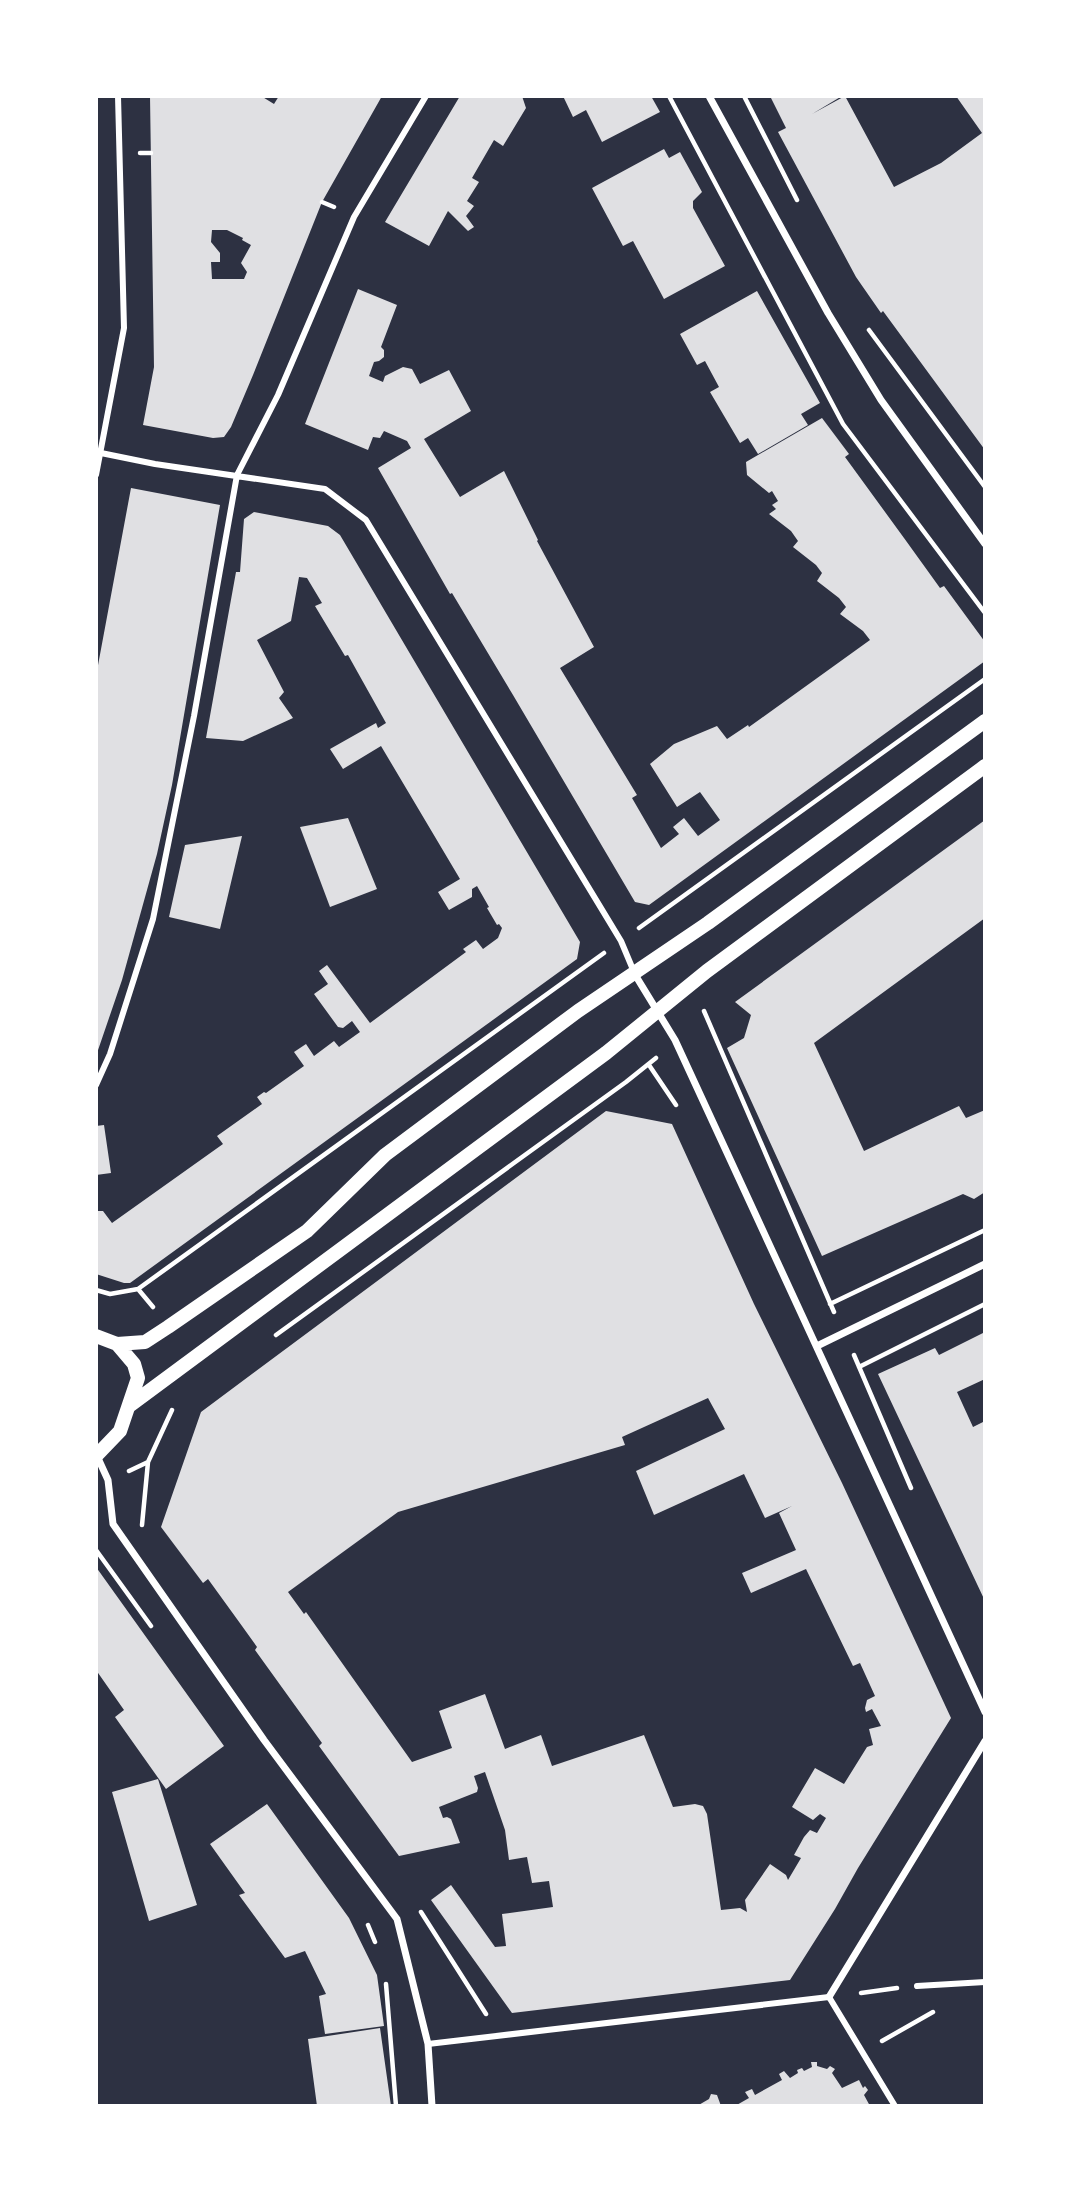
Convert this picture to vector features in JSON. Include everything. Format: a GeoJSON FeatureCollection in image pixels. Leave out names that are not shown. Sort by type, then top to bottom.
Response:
{"type":"FeatureCollection","features":[{"type":"Feature","properties":{"kind":"main road"},"geometry":{"type":"LineString","coordinates":[[96,1336],[117,1343],[145,1342],[307,1231],[385,1155],[578,1011],[708,923],[985,721]]}},
{"type":"Feature","properties":{"kind":"main road"},"geometry":{"type":"LineString","coordinates":[[129,1406],[606,1053],[707,971],[985,766]]}},
{"type":"Feature","properties":{"kind":"main road"},"geometry":{"type":"LineString","coordinates":[[96,1456],[120,1431],[138,1378],[134,1364],[117,1343]]}},
{"type":"Feature","properties":{"kind":"street"},"geometry":{"type":"LineString","coordinates":[[96,475],[98,453],[124,328],[118,96]]}},
{"type":"Feature","properties":{"kind":"street"},"geometry":{"type":"LineString","coordinates":[[96,1085],[110,1054],[153,919],[194,716],[237,475],[278,395],[354,217],[426,96]]}},
{"type":"Feature","properties":{"kind":"street"},"geometry":{"type":"LineString","coordinates":[[709,96],[828,313],[881,400],[985,544]]}},
{"type":"Feature","properties":{"kind":"street"},"geometry":{"type":"LineString","coordinates":[[98,453],[325,489],[366,520],[621,941],[634,972],[676,1040],[985,1712]]}},
{"type":"Feature","properties":{"kind":"street"},"geometry":{"type":"LineString","coordinates":[[817,1346],[985,1264]]}},
{"type":"Feature","properties":{"kind":"street"},"geometry":{"type":"LineString","coordinates":[[96,1456],[108,1480],[113,1524],[264,1740],[397,1919],[428,2044],[432,2106]]}},
{"type":"Feature","properties":{"kind":"street"},"geometry":{"type":"LineString","coordinates":[[829,1997],[985,1741]]}},
{"type":"Feature","properties":{"kind":"street"},"geometry":{"type":"LineString","coordinates":[[917,1986],[985,1982]]}},
{"type":"Feature","properties":{"kind":"street"},"geometry":{"type":"LineString","coordinates":[[428,2044],[829,1997]]}},
{"type":"Feature","properties":{"kind":"street"},"geometry":{"type":"LineString","coordinates":[[829,1997],[895,2106]]}},
{"type":"Feature","properties":{"kind":"path"},"geometry":{"type":"LineString","coordinates":[[669,96],[843,424],[985,613]]}},
{"type":"Feature","properties":{"kind":"path"},"geometry":{"type":"LineString","coordinates":[[744,96],[798,204]]}},
{"type":"Feature","properties":{"kind":"path"},"geometry":{"type":"LineString","coordinates":[[863,321],[985,487]]}},
{"type":"Feature","properties":{"kind":"path"},"geometry":{"type":"LineString","coordinates":[[96,1290],[110,1294],[138,1289],[985,679]]}},
{"type":"Feature","properties":{"kind":"path"},"geometry":{"type":"LineString","coordinates":[[266,1342],[642,1071],[712,1003]]}},
{"type":"Feature","properties":{"kind":"path"},"geometry":{"type":"LineString","coordinates":[[830,1304],[985,1230]]}},
{"type":"Feature","properties":{"kind":"path"},"geometry":{"type":"LineString","coordinates":[[859,1367],[985,1304]]}},
{"type":"Feature","properties":{"kind":"path"},"geometry":{"type":"LineString","coordinates":[[142,1528],[148,1462],[172,1410],[181,1403]]}},
{"type":"Feature","properties":{"kind":"path"},"geometry":{"type":"LineString","coordinates":[[108,1480],[148,1462]]}},
{"type":"Feature","properties":{"kind":"path"},"geometry":{"type":"LineString","coordinates":[[96,1550],[153,1628]]}},
{"type":"Feature","properties":{"kind":"path"},"geometry":{"type":"LineString","coordinates":[[416,1903],[500,2035]]}},
{"type":"Feature","properties":{"kind":"path"},"geometry":{"type":"LineString","coordinates":[[363,1918],[371,1929],[378,1949]]}},
{"type":"Feature","properties":{"kind":"path"},"geometry":{"type":"LineString","coordinates":[[386,1983],[396,2106]]}},
{"type":"Feature","properties":{"kind":"path"},"geometry":{"type":"LineString","coordinates":[[829,1997],[917,1986]]}},
{"type":"Feature","properties":{"kind":"path"},"geometry":{"type":"LineString","coordinates":[[862,2052],[933,2012]]}},
{"type":"Feature","properties":{"kind":"building"},"geometry":{"type":"Polygon","coordinates":[[[150,96],[261,96],[274,104],[279,96],[382,96],[322,202],[253,375],[231,427],[224,437],[213,438],[143,425],[154,367],[150,96]],[[212,230],[211,242],[220,253],[220,262],[211,262],[212,279],[244,279],[247,272],[241,263],[251,245],[227,230],[212,230]]]}},
{"type":"Feature","properties":{"kind":"building"},"geometry":{"type":"Polygon","coordinates":[[[460,96],[522,96],[526,108],[503,146],[494,140],[472,178],[479,182],[467,201],[474,206],[466,216],[474,227],[468,231],[448,211],[429,246],[385,222],[460,96]]]}},
{"type":"Feature","properties":{"kind":"building"},"geometry":{"type":"Polygon","coordinates":[[[563,96],[651,96],[660,112],[602,142],[586,110],[573,117],[563,96]]]}},
{"type":"Feature","properties":{"kind":"building"},"geometry":{"type":"Polygon","coordinates":[[[770,96],[842,96],[812,114],[845,96],[894,187],[941,163],[982,133],[956,96],[985,96],[985,450],[856,277],[778,132],[786,128],[770,96]]]}},
{"type":"Feature","properties":{"kind":"building"},"geometry":{"type":"Polygon","coordinates":[[[664,149],[669,158],[680,152],[702,192],[693,201],[693,208],[725,266],[664,299],[633,241],[623,246],[592,188],[664,149]]]}},
{"type":"Feature","properties":{"kind":"building"},"geometry":{"type":"Polygon","coordinates":[[[358,289],[397,305],[381,347],[384,357],[374,362],[369,376],[383,382],[385,376],[403,367],[412,369],[420,384],[449,370],[471,411],[424,439],[460,497],[504,471],[537,541],[594,647],[560,668],[637,795],[632,798],[661,848],[679,834],[673,827],[684,818],[698,836],[720,820],[700,792],[677,807],[650,764],[674,744],[717,726],[727,739],[748,725],[749,727],[870,640],[863,631],[840,614],[846,607],[817,581],[822,573],[793,547],[798,541],[791,531],[769,514],[776,509],[772,505],[778,501],[772,491],[769,493],[747,475],[746,462],[822,418],[849,454],[845,457],[940,588],[944,586],[985,642],[985,661],[649,905],[635,902],[452,593],[450,594],[378,468],[411,448],[407,441],[384,431],[380,438],[373,437],[368,450],[305,424],[358,289]]]}},
{"type":"Feature","properties":{"kind":"building"},"geometry":{"type":"Polygon","coordinates":[[[757,291],[820,403],[801,414],[808,425],[758,454],[748,438],[740,443],[710,392],[719,387],[705,361],[697,365],[680,334],[757,291]]]}},
{"type":"Feature","properties":{"kind":"building"},"geometry":{"type":"Polygon","coordinates":[[[131,488],[220,505],[172,785],[157,854],[122,980],[96,1056],[96,676],[131,488]]]}},
{"type":"Feature","properties":{"kind":"building"},"geometry":{"type":"Polygon","coordinates":[[[254,512],[328,526],[340,535],[580,942],[577,959],[130,1283],[124,1283],[96,1274],[96,1211],[103,1211],[112,1223],[223,1144],[217,1136],[262,1104],[257,1097],[304,1066],[294,1052],[306,1044],[314,1056],[334,1041],[339,1047],[360,1032],[352,1021],[343,1028],[338,1027],[314,994],[328,984],[319,971],[327,965],[370,1023],[466,952],[463,949],[476,940],[483,949],[498,938],[502,928],[497,925],[477,886],[472,889],[472,897],[449,910],[438,892],[460,879],[381,746],[343,769],[330,749],[376,723],[378,728],[386,723],[348,655],[345,656],[315,606],[322,603],[307,578],[299,577],[291,621],[257,640],[284,692],[279,698],[293,718],[243,741],[206,738],[236,572],[240,572],[244,519],[254,512]]]}},
{"type":"Feature","properties":{"kind":"building"},"geometry":{"type":"Polygon","coordinates":[[[348,818],[377,889],[330,907],[300,827],[348,818]]]}},
{"type":"Feature","properties":{"kind":"building"},"geometry":{"type":"Polygon","coordinates":[[[985,820],[985,918],[814,1043],[864,1151],[959,1106],[966,1118],[985,1110],[985,1192],[974,1199],[963,1194],[822,1256],[727,1048],[744,1038],[751,1015],[735,1002],[985,820]]]}},
{"type":"Feature","properties":{"kind":"building"},"geometry":{"type":"Polygon","coordinates":[[[242,836],[220,929],[169,917],[185,845],[242,836]]]}},
{"type":"Feature","properties":{"kind":"building"},"geometry":{"type":"Polygon","coordinates":[[[606,1111],[672,1124],[754,1304],[842,1483],[951,1718],[790,1980],[512,2013],[431,1900],[451,1885],[495,1947],[506,1946],[502,1914],[553,1907],[549,1881],[532,1883],[527,1857],[509,1860],[505,1830],[485,1772],[474,1776],[477,1792],[439,1807],[443,1818],[451,1819],[460,1843],[399,1856],[319,1746],[322,1743],[208,1579],[203,1583],[161,1527],[201,1412],[606,1111]],[[708,1398],[622,1437],[625,1445],[398,1512],[288,1592],[304,1614],[306,1612],[412,1762],[452,1748],[439,1711],[485,1694],[505,1749],[541,1735],[552,1766],[644,1735],[673,1807],[695,1804],[703,1806],[707,1814],[721,1910],[740,1908],[747,1912],[745,1900],[770,1864],[786,1875],[788,1880],[801,1858],[794,1855],[804,1837],[810,1830],[817,1833],[826,1818],[820,1814],[813,1820],[792,1807],[815,1768],[844,1784],[867,1747],[873,1745],[869,1729],[881,1726],[872,1709],[866,1712],[867,1700],[875,1696],[860,1663],[853,1666],[806,1569],[751,1593],[742,1573],[796,1550],[779,1513],[792,1506],[765,1518],[744,1474],[654,1515],[636,1471],[725,1429],[708,1398]]]}},
{"type":"Feature","properties":{"kind":"building"},"geometry":{"type":"Polygon","coordinates":[[[104,1125],[111,1173],[96,1175],[96,1126],[104,1125]]]}},
{"type":"Feature","properties":{"kind":"building"},"geometry":{"type":"Polygon","coordinates":[[[985,1332],[985,1379],[957,1392],[973,1427],[985,1421],[985,1601],[878,1374],[935,1348],[939,1355],[985,1332]]]}},
{"type":"Feature","properties":{"kind":"building"},"geometry":{"type":"Polygon","coordinates":[[[96,1567],[224,1746],[166,1789],[115,1717],[124,1710],[96,1670],[96,1567]]]}},
{"type":"Feature","properties":{"kind":"building"},"geometry":{"type":"Polygon","coordinates":[[[158,1779],[197,1905],[149,1921],[112,1792],[158,1779]]]}},
{"type":"Feature","properties":{"kind":"building"},"geometry":{"type":"Polygon","coordinates":[[[267,1804],[349,1918],[377,1975],[384,2026],[325,2034],[319,1996],[326,1994],[305,1951],[285,1958],[239,1895],[245,1893],[210,1844],[267,1804]]]}},
{"type":"Feature","properties":{"kind":"building"},"geometry":{"type":"Polygon","coordinates":[[[380,2028],[391,2106],[317,2106],[308,2039],[380,2028]]]}},
{"type":"Feature","properties":{"kind":"building"},"geometry":{"type":"Polygon","coordinates":[[[811,2062],[817,2062],[817,2066],[827,2069],[830,2066],[835,2069],[832,2073],[842,2088],[859,2080],[863,2088],[865,2086],[868,2090],[864,2095],[870,2106],[735,2106],[749,2098],[745,2092],[752,2089],[755,2095],[782,2080],[779,2074],[784,2071],[790,2078],[798,2073],[797,2070],[802,2068],[804,2071],[812,2067],[811,2062]]]}},
{"type":"Feature","properties":{"kind":"building"},"geometry":{"type":"Polygon","coordinates":[[[711,2094],[717,2095],[721,2106],[697,2106],[709,2099],[711,2094]]]}}]}
